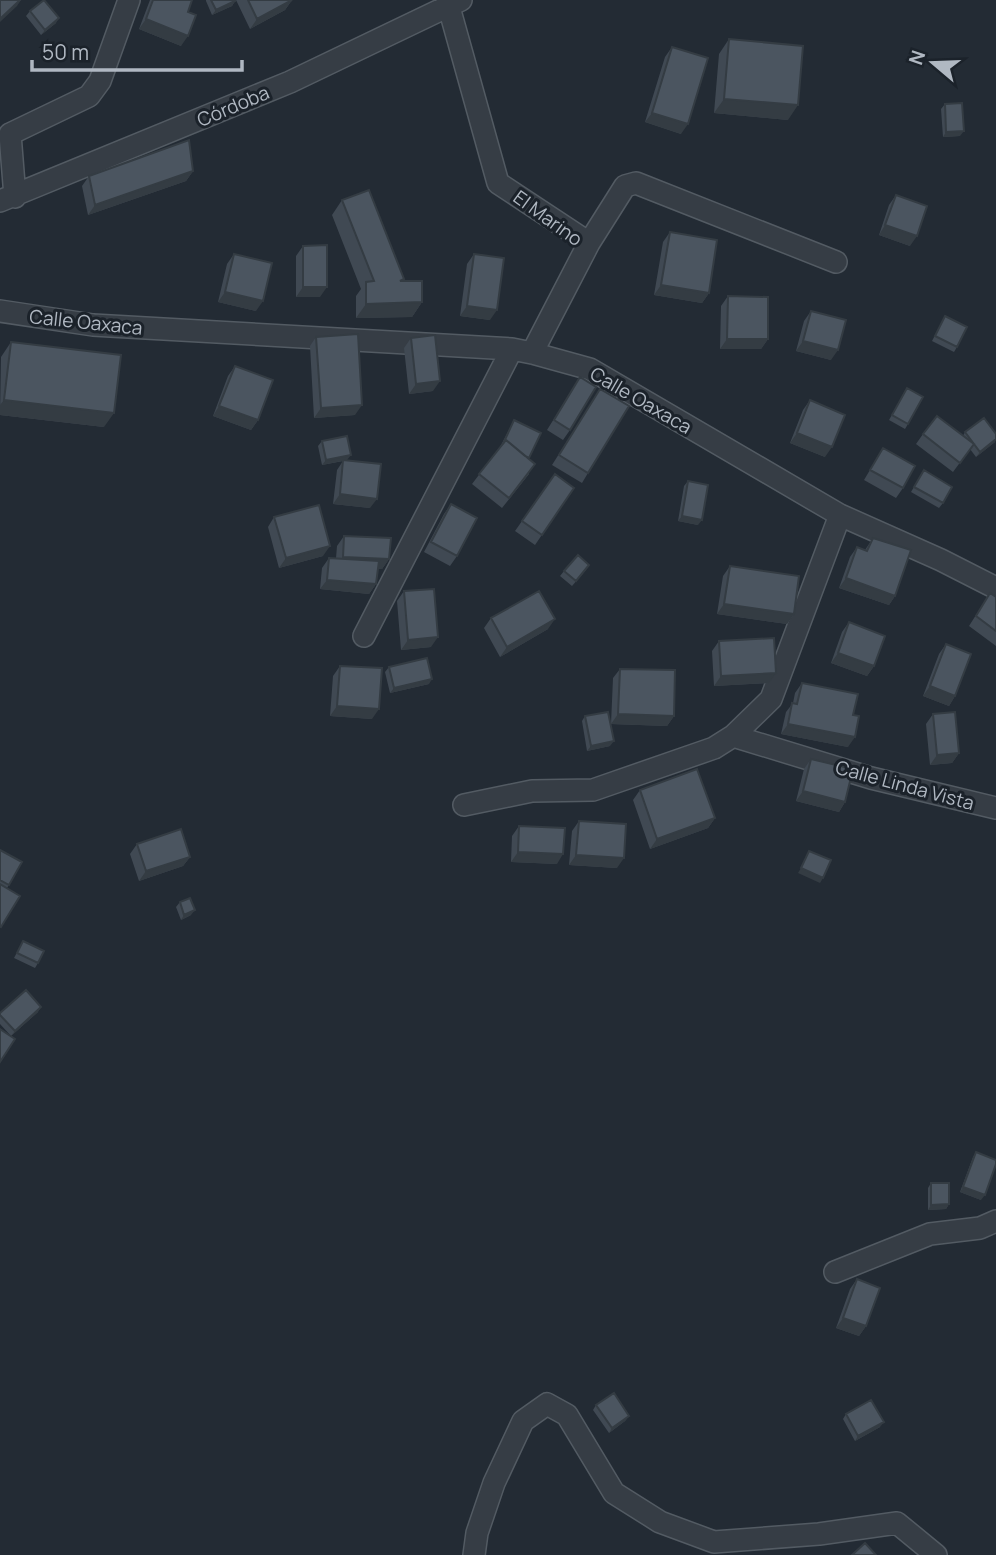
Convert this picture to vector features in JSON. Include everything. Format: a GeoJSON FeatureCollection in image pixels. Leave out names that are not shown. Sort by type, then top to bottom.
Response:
{"type":"FeatureCollection","features":[{"type":"Feature","properties":{"kind":"street"},"geometry":{"type":"LineString","coordinates":[[7,199],[5,131],[89,96],[100,81],[130,0]]}},
{"type":"Feature","properties":{"kind":"street","name":"Córdoba"},"geometry":{"type":"LineString","coordinates":[[7,199],[290,82],[452,2]]}},
{"type":"Feature","properties":{"kind":"street","name":"El Marino"},"geometry":{"type":"LineString","coordinates":[[364,636],[522,351],[589,243],[498,183],[452,2]]}},
{"type":"Feature","properties":{"kind":"street"},"geometry":{"type":"LineString","coordinates":[[589,243],[625,186],[636,183],[836,262]]}},
{"type":"Feature","properties":{"kind":"street","name":"Calle Oaxaca"},"geometry":{"type":"LineString","coordinates":[[0,311],[93,326],[522,351],[590,369],[841,514],[996,588]]}},
{"type":"Feature","properties":{"kind":"street"},"geometry":{"type":"LineString","coordinates":[[464,805],[532,791],[593,790],[714,748],[733,736],[771,699],[841,514]]}},
{"type":"Feature","properties":{"kind":"street","name":"Calle Linda Vista"},"geometry":{"type":"LineString","coordinates":[[733,736],[871,778],[996,808]]}},
{"type":"Feature","properties":{"kind":"street"},"geometry":{"type":"LineString","coordinates":[[835,1272],[930,1234],[980,1228],[996,1221]]}},
{"type":"Feature","properties":{"kind":"street"},"geometry":{"type":"LineString","coordinates":[[474,1555],[477,1533],[494,1483],[523,1421],[547,1404],[567,1415],[614,1493],[660,1522],[714,1542],[819,1534],[897,1523],[936,1555]]}},
{"type":"Feature","properties":{"kind":"building"},"geometry":{"type":"Polygon","coordinates":[[[0,0],[20,0],[0,19],[0,0]]]}},
{"type":"Feature","properties":{"kind":"building"},"geometry":{"type":"Polygon","coordinates":[[[44,0],[59,18],[45,30],[30,11],[44,0]]]}},
{"type":"Feature","properties":{"kind":"building"},"geometry":{"type":"Polygon","coordinates":[[[153,0],[192,0],[188,12],[196,15],[188,36],[146,19],[153,0]]]}},
{"type":"Feature","properties":{"kind":"building"},"geometry":{"type":"Polygon","coordinates":[[[211,0],[235,0],[235,1],[216,10],[211,0]]]}},
{"type":"Feature","properties":{"kind":"building"},"geometry":{"type":"Polygon","coordinates":[[[248,0],[292,0],[257,19],[248,0]]]}},
{"type":"Feature","properties":{"kind":"building"},"geometry":{"type":"Polygon","coordinates":[[[729,39],[803,46],[798,105],[724,99],[729,39]]]}},
{"type":"Feature","properties":{"kind":"building"},"geometry":{"type":"Polygon","coordinates":[[[672,47],[708,58],[688,124],[652,113],[672,47]]]}},
{"type":"Feature","properties":{"kind":"building"},"geometry":{"type":"Polygon","coordinates":[[[962,103],[964,131],[946,132],[945,104],[962,103]]]}},
{"type":"Feature","properties":{"kind":"building"},"geometry":{"type":"Polygon","coordinates":[[[189,140],[193,171],[95,205],[89,176],[189,140]]]}},
{"type":"Feature","properties":{"kind":"building"},"geometry":{"type":"Polygon","coordinates":[[[369,190],[404,279],[400,281],[422,281],[422,302],[366,304],[366,282],[374,281],[342,200],[369,190]]]}},
{"type":"Feature","properties":{"kind":"building"},"geometry":{"type":"Polygon","coordinates":[[[896,195],[927,206],[917,236],[885,225],[896,195]]]}},
{"type":"Feature","properties":{"kind":"building"},"geometry":{"type":"Polygon","coordinates":[[[670,232],[717,240],[709,293],[661,285],[670,232]]]}},
{"type":"Feature","properties":{"kind":"building"},"geometry":{"type":"Polygon","coordinates":[[[327,245],[327,287],[303,287],[303,246],[327,245]]]}},
{"type":"Feature","properties":{"kind":"building"},"geometry":{"type":"Polygon","coordinates":[[[234,254],[272,263],[263,301],[225,292],[234,254]]]}},
{"type":"Feature","properties":{"kind":"building"},"geometry":{"type":"Polygon","coordinates":[[[474,254],[504,258],[497,310],[467,306],[474,254]]]}},
{"type":"Feature","properties":{"kind":"building"},"geometry":{"type":"Polygon","coordinates":[[[728,296],[768,297],[768,339],[727,339],[728,296]]]}},
{"type":"Feature","properties":{"kind":"building"},"geometry":{"type":"Polygon","coordinates":[[[811,311],[846,320],[838,350],[803,341],[811,311]]]}},
{"type":"Feature","properties":{"kind":"building"},"geometry":{"type":"Polygon","coordinates":[[[945,316],[967,327],[957,347],[935,336],[945,316]]]}},
{"type":"Feature","properties":{"kind":"building"},"geometry":{"type":"Polygon","coordinates":[[[358,334],[362,405],[321,408],[316,337],[358,334]]]}},
{"type":"Feature","properties":{"kind":"building"},"geometry":{"type":"Polygon","coordinates":[[[435,335],[440,381],[416,384],[411,338],[435,335]]]}},
{"type":"Feature","properties":{"kind":"building"},"geometry":{"type":"Polygon","coordinates":[[[11,342],[121,355],[114,413],[4,400],[11,342]]]}},
{"type":"Feature","properties":{"kind":"building"},"geometry":{"type":"Polygon","coordinates":[[[235,366],[273,380],[258,420],[219,406],[235,366]]]}},
{"type":"Feature","properties":{"kind":"building"},"geometry":{"type":"Polygon","coordinates":[[[580,377],[596,387],[570,430],[554,420],[580,377]]]}},
{"type":"Feature","properties":{"kind":"building"},"geometry":{"type":"Polygon","coordinates":[[[907,388],[923,397],[908,424],[892,415],[907,388]]]}},
{"type":"Feature","properties":{"kind":"building"},"geometry":{"type":"Polygon","coordinates":[[[600,389],[629,406],[588,473],[559,455],[600,389]]]}},
{"type":"Feature","properties":{"kind":"building"},"geometry":{"type":"Polygon","coordinates":[[[810,400],[845,415],[832,447],[797,433],[810,400]]]}},
{"type":"Feature","properties":{"kind":"building"},"geometry":{"type":"Polygon","coordinates":[[[937,416],[974,444],[960,463],[923,434],[937,416]]]}},
{"type":"Feature","properties":{"kind":"building"},"geometry":{"type":"Polygon","coordinates":[[[984,418],[996,434],[996,439],[980,452],[965,432],[984,418]]]}},
{"type":"Feature","properties":{"kind":"building"},"geometry":{"type":"Polygon","coordinates":[[[514,420],[541,433],[529,458],[506,440],[503,444],[514,420]]]}},
{"type":"Feature","properties":{"kind":"building"},"geometry":{"type":"Polygon","coordinates":[[[347,436],[351,455],[326,460],[322,441],[347,436]]]}},
{"type":"Feature","properties":{"kind":"building"},"geometry":{"type":"Polygon","coordinates":[[[506,440],[535,464],[509,498],[479,474],[506,440]]]}},
{"type":"Feature","properties":{"kind":"building"},"geometry":{"type":"Polygon","coordinates":[[[883,448],[915,466],[903,488],[870,470],[883,448]]]}},
{"type":"Feature","properties":{"kind":"building"},"geometry":{"type":"Polygon","coordinates":[[[343,460],[381,464],[377,499],[340,494],[343,460]]]}},
{"type":"Feature","properties":{"kind":"building"},"geometry":{"type":"Polygon","coordinates":[[[924,470],[952,487],[943,503],[914,487],[924,470]]]}},
{"type":"Feature","properties":{"kind":"building"},"geometry":{"type":"Polygon","coordinates":[[[555,474],[574,488],[542,535],[522,521],[555,474]]]}},
{"type":"Feature","properties":{"kind":"building"},"geometry":{"type":"Polygon","coordinates":[[[688,481],[708,485],[702,520],[682,516],[688,481]]]}},
{"type":"Feature","properties":{"kind":"building"},"geometry":{"type":"Polygon","coordinates":[[[451,504],[477,518],[457,556],[431,542],[451,504]]]}},
{"type":"Feature","properties":{"kind":"building"},"geometry":{"type":"Polygon","coordinates":[[[319,505],[330,546],[286,558],[274,517],[319,505]]]}},
{"type":"Feature","properties":{"kind":"building"},"geometry":{"type":"Polygon","coordinates":[[[344,536],[391,538],[389,559],[343,557],[344,536]]]}},
{"type":"Feature","properties":{"kind":"building"},"geometry":{"type":"Polygon","coordinates":[[[873,538],[911,550],[895,596],[846,578],[857,547],[867,551],[873,538]]]}},
{"type":"Feature","properties":{"kind":"building"},"geometry":{"type":"Polygon","coordinates":[[[578,555],[589,565],[576,581],[564,571],[578,555]]]}},
{"type":"Feature","properties":{"kind":"building"},"geometry":{"type":"Polygon","coordinates":[[[329,558],[379,561],[376,584],[327,580],[329,558]]]}},
{"type":"Feature","properties":{"kind":"building"},"geometry":{"type":"Polygon","coordinates":[[[730,566],[799,576],[794,614],[724,604],[730,566]]]}},
{"type":"Feature","properties":{"kind":"building"},"geometry":{"type":"Polygon","coordinates":[[[434,589],[438,637],[408,640],[404,591],[434,589]]]}},
{"type":"Feature","properties":{"kind":"building"},"geometry":{"type":"Polygon","coordinates":[[[539,591],[555,619],[507,647],[491,618],[539,591]]]}},
{"type":"Feature","properties":{"kind":"building"},"geometry":{"type":"Polygon","coordinates":[[[990,593],[996,597],[996,631],[976,616],[990,593]]]}},
{"type":"Feature","properties":{"kind":"building"},"geometry":{"type":"Polygon","coordinates":[[[849,622],[885,636],[874,666],[838,653],[849,622]]]}},
{"type":"Feature","properties":{"kind":"building"},"geometry":{"type":"Polygon","coordinates":[[[774,638],[776,673],[721,676],[719,641],[774,638]]]}},
{"type":"Feature","properties":{"kind":"building"},"geometry":{"type":"Polygon","coordinates":[[[946,644],[971,654],[955,696],[930,686],[946,644]]]}},
{"type":"Feature","properties":{"kind":"building"},"geometry":{"type":"Polygon","coordinates":[[[427,658],[432,679],[394,688],[389,667],[427,658]]]}},
{"type":"Feature","properties":{"kind":"building"},"geometry":{"type":"Polygon","coordinates":[[[340,666],[382,668],[379,709],[337,706],[340,666]]]}},
{"type":"Feature","properties":{"kind":"building"},"geometry":{"type":"Polygon","coordinates":[[[620,669],[675,670],[674,716],[618,714],[620,669]]]}},
{"type":"Feature","properties":{"kind":"building"},"geometry":{"type":"Polygon","coordinates":[[[802,683],[858,694],[853,715],[859,716],[855,737],[788,724],[792,703],[797,704],[802,683]]]}},
{"type":"Feature","properties":{"kind":"building"},"geometry":{"type":"Polygon","coordinates":[[[608,712],[614,741],[591,746],[585,716],[608,712]]]}},
{"type":"Feature","properties":{"kind":"building"},"geometry":{"type":"Polygon","coordinates":[[[955,712],[959,753],[937,755],[933,714],[955,712]]]}},
{"type":"Feature","properties":{"kind":"building"},"geometry":{"type":"Polygon","coordinates":[[[811,759],[853,769],[845,802],[803,791],[811,759]]]}},
{"type":"Feature","properties":{"kind":"building"},"geometry":{"type":"Polygon","coordinates":[[[697,769],[715,818],[657,839],[640,790],[697,769]]]}},
{"type":"Feature","properties":{"kind":"building"},"geometry":{"type":"Polygon","coordinates":[[[579,821],[626,824],[624,858],[576,855],[579,821]]]}},
{"type":"Feature","properties":{"kind":"building"},"geometry":{"type":"Polygon","coordinates":[[[519,826],[565,828],[563,854],[518,852],[519,826]]]}},
{"type":"Feature","properties":{"kind":"building"},"geometry":{"type":"Polygon","coordinates":[[[181,829],[190,857],[146,871],[137,844],[181,829]]]}},
{"type":"Feature","properties":{"kind":"building"},"geometry":{"type":"Polygon","coordinates":[[[0,850],[22,862],[9,885],[0,880],[0,850]]]}},
{"type":"Feature","properties":{"kind":"building"},"geometry":{"type":"Polygon","coordinates":[[[809,851],[831,860],[823,878],[801,868],[809,851]]]}},
{"type":"Feature","properties":{"kind":"building"},"geometry":{"type":"Polygon","coordinates":[[[0,884],[20,896],[1,927],[0,926],[0,884]]]}},
{"type":"Feature","properties":{"kind":"building"},"geometry":{"type":"Polygon","coordinates":[[[190,898],[195,910],[184,915],[180,902],[190,898]]]}},
{"type":"Feature","properties":{"kind":"building"},"geometry":{"type":"Polygon","coordinates":[[[23,941],[44,951],[38,963],[17,953],[23,941]]]}},
{"type":"Feature","properties":{"kind":"building"},"geometry":{"type":"Polygon","coordinates":[[[26,990],[41,1007],[15,1031],[0,1013],[26,990]]]}},
{"type":"Feature","properties":{"kind":"building"},"geometry":{"type":"Polygon","coordinates":[[[0,1029],[15,1039],[0,1062],[0,1029]]]}},
{"type":"Feature","properties":{"kind":"building"},"geometry":{"type":"Polygon","coordinates":[[[976,1152],[996,1160],[985,1195],[963,1187],[976,1152]]]}},
{"type":"Feature","properties":{"kind":"building"},"geometry":{"type":"Polygon","coordinates":[[[931,1183],[949,1183],[949,1204],[931,1205],[931,1183]]]}},
{"type":"Feature","properties":{"kind":"building"},"geometry":{"type":"Polygon","coordinates":[[[857,1279],[880,1288],[866,1326],[843,1318],[857,1279]]]}},
{"type":"Feature","properties":{"kind":"building"},"geometry":{"type":"Polygon","coordinates":[[[614,1393],[629,1416],[612,1428],[596,1405],[614,1393]]]}},
{"type":"Feature","properties":{"kind":"building"},"geometry":{"type":"Polygon","coordinates":[[[871,1400],[884,1422],[858,1436],[846,1414],[871,1400]]]}},
{"type":"Feature","properties":{"kind":"building"},"geometry":{"type":"Polygon","coordinates":[[[865,1543],[876,1555],[852,1555],[865,1543]]]}}]}
